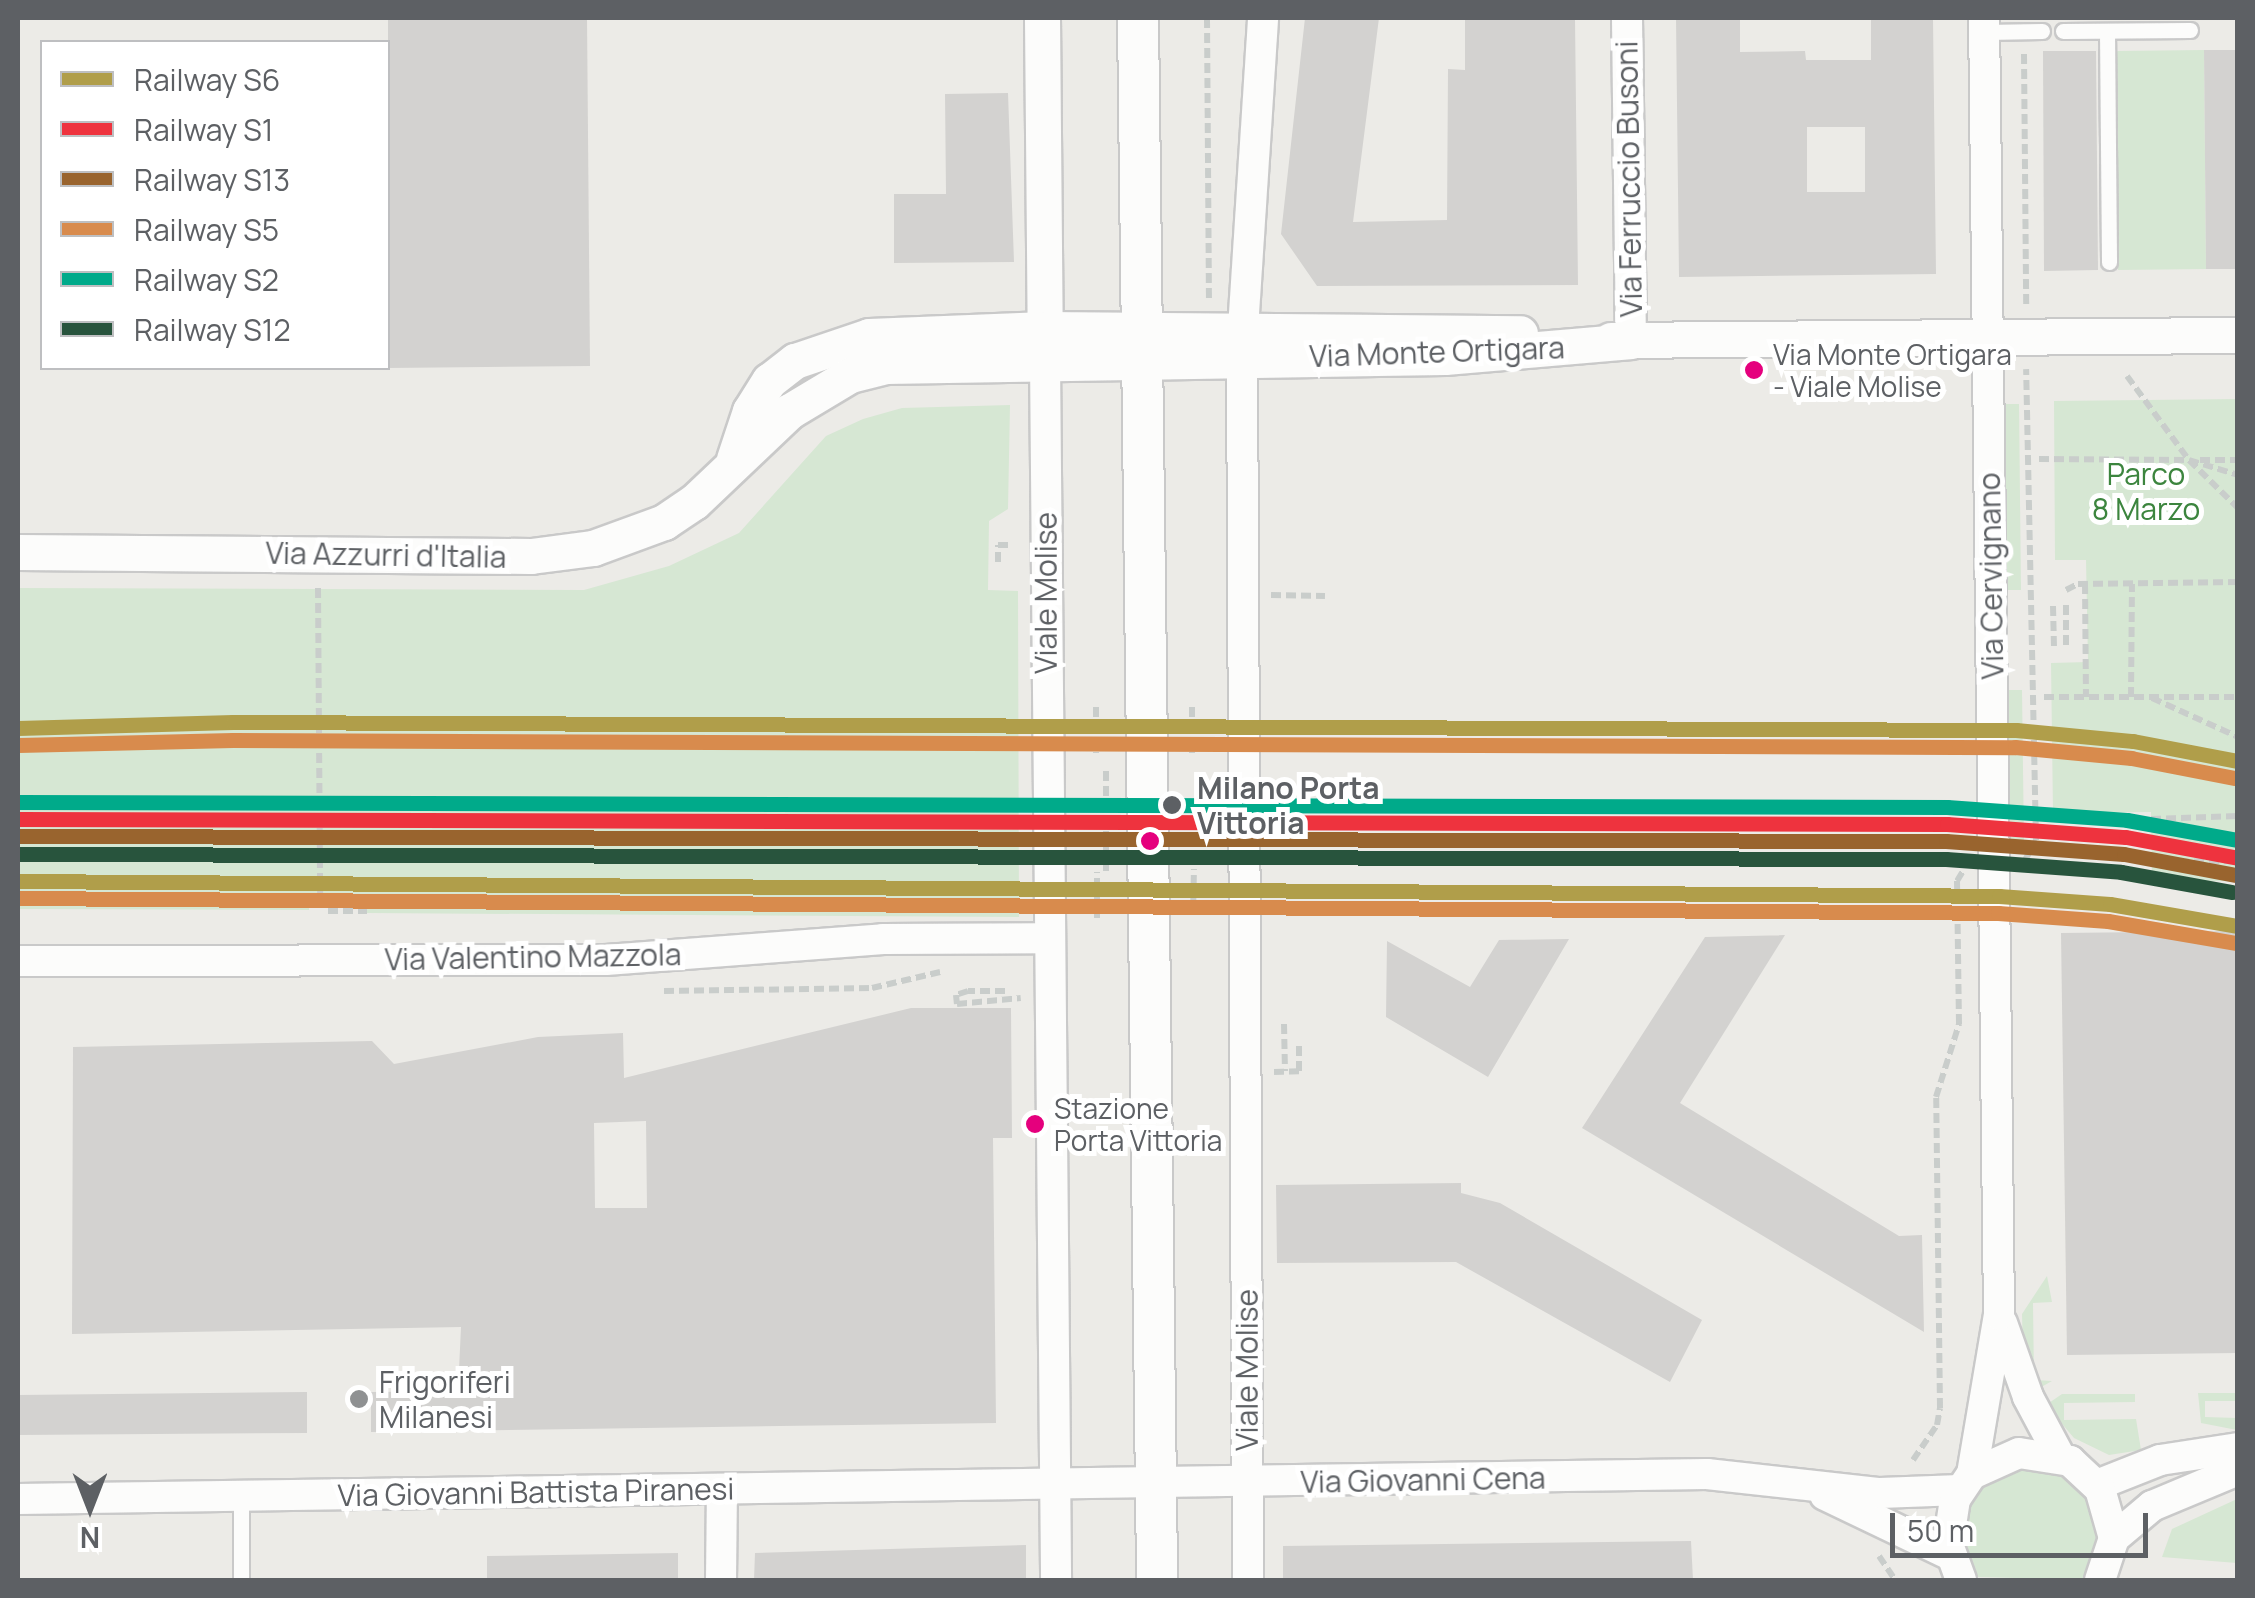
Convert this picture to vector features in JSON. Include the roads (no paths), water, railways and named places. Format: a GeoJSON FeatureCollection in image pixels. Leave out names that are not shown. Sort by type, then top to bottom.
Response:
{"type":"FeatureCollection","features":[{"type":"Feature","properties":{"kind":"main road"},"geometry":{"type":"LineString","coordinates":[[1138,18],[1157,1580]]}},
{"type":"Feature","properties":{"kind":"street","name":"Viale Molise"},"geometry":{"type":"LineString","coordinates":[[1042,18],[1047,938],[1056,1580]]}},
{"type":"Feature","properties":{"kind":"street","name":"Viale Molise"},"geometry":{"type":"LineString","coordinates":[[1248,1580],[1231,335],[1263,18]]}},
{"type":"Feature","properties":{"kind":"street","name":"Via Ferruccio Busoni"},"geometry":{"type":"LineString","coordinates":[[1626,18],[1631,341]]}},
{"type":"Feature","properties":{"kind":"street","name":"Via Cervignano"},"geometry":{"type":"LineString","coordinates":[[1966,1482],[1999,1315],[1985,25]]}},
{"type":"Feature","properties":{"kind":"street","name":"Via Monte Ortigara"},"geometry":{"type":"LineString","coordinates":[[1231,335],[1448,328],[1631,341],[2238,335]]}},
{"type":"Feature","properties":{"kind":"street"},"geometry":{"type":"LineString","coordinates":[[1045,345],[1143,344],[1231,335]]}},
{"type":"Feature","properties":{"kind":"street","name":"Via Azzurri d'Italia"},"geometry":{"type":"LineString","coordinates":[[18,552],[531,556],[628,538],[694,502],[730,469],[750,411],[769,381],[795,361],[869,336],[1045,345]]}},
{"type":"Feature","properties":{"kind":"street","name":"Via Valentino Mazzola"},"geometry":{"type":"LineString","coordinates":[[18,961],[606,960],[883,938],[1047,938]]}},
{"type":"Feature","properties":{"kind":"street","name":"Via Cervignano"},"geometry":{"type":"LineString","coordinates":[[1999,1315],[2028,1396],[2060,1457]]}},
{"type":"Feature","properties":{"kind":"street"},"geometry":{"type":"LineString","coordinates":[[2097,1484],[2160,1460],[2238,1448]]}},
{"type":"Feature","properties":{"kind":"street","name":"Via Giovanni Cena"},"geometry":{"type":"LineString","coordinates":[[1055,1485],[1707,1474],[1880,1492],[1966,1482],[2020,1452],[2060,1457]]}},
{"type":"Feature","properties":{"kind":"street"},"geometry":{"type":"LineString","coordinates":[[2060,1457],[2097,1484],[2114,1538],[2105,1576]]}},
{"type":"Feature","properties":{"kind":"street"},"geometry":{"type":"LineString","coordinates":[[2114,1538],[2152,1506],[2238,1470]]}},
{"type":"Feature","properties":{"kind":"street","name":"Via Giovanni Cena"},"geometry":{"type":"LineString","coordinates":[[1790,1480],[1955,1568]]}},
{"type":"Feature","properties":{"kind":"street","name":"Via Giovanni Cena"},"geometry":{"type":"LineString","coordinates":[[1955,1568],[1948,1520],[1966,1482]]}},
{"type":"Feature","properties":{"kind":"street","name":"Via Giovanni Battista Piranesi"},"geometry":{"type":"LineString","coordinates":[[18,1499],[1055,1485]]}},
{"type":"Feature","properties":{"kind":"street"},"geometry":{"type":"LineString","coordinates":[[721,1580],[722,1489]]}},
{"type":"Feature","properties":{"kind":"lane"},"geometry":{"type":"LineString","coordinates":[[1985,25],[2042,31]]}},
{"type":"Feature","properties":{"kind":"lane"},"geometry":{"type":"LineString","coordinates":[[2063,31],[2190,30]]}},
{"type":"Feature","properties":{"kind":"lane"},"geometry":{"type":"LineString","coordinates":[[2107,31],[2109,262]]}},
{"type":"Feature","properties":{"kind":"lane"},"geometry":{"type":"LineString","coordinates":[[241,1496],[241,1580]]}},
{"type":"Feature","properties":{"kind":"rail line","name":"S6"},"geometry":{"type":"LineString","coordinates":[[18,728],[233,722],[2016,730],[2133,741],[2238,761]]}},
{"type":"Feature","properties":{"kind":"rail line","name":"S5"},"geometry":{"type":"LineString","coordinates":[[18,745],[233,740],[2015,747],[2131,758],[2235,778]]}},
{"type":"Feature","properties":{"kind":"rail line","name":"S2"},"geometry":{"type":"LineString","coordinates":[[18,802],[1947,807],[2127,820],[2238,840]]}},
{"type":"Feature","properties":{"kind":"rail line","name":"S1"},"geometry":{"type":"LineString","coordinates":[[18,819],[1947,824],[2126,837],[2238,858]]}},
{"type":"Feature","properties":{"kind":"rail line","name":"S13"},"geometry":{"type":"LineString","coordinates":[[18,836],[1946,841],[2124,854],[2235,875]]}},
{"type":"Feature","properties":{"kind":"rail line","name":"S12"},"geometry":{"type":"LineString","coordinates":[[18,854],[1946,859],[2121,872],[2232,892]]}},
{"type":"Feature","properties":{"kind":"rail line","name":"S6"},"geometry":{"type":"LineString","coordinates":[[18,881],[1999,896],[2110,904],[2238,926]]}},
{"type":"Feature","properties":{"kind":"rail line","name":"S5"},"geometry":{"type":"LineString","coordinates":[[18,898],[1998,913],[2108,921],[2235,943]]}},
{"type":"Feature","properties":{"kind":"place","name":"Via Monte Ortigara - Viale Molise"},"geometry":{"type":"Point","coordinates":[1754,370]}},
{"type":"Feature","properties":{"kind":"place","name":"Milano Porta Vittoria"},"geometry":{"type":"Point","coordinates":[1172,805]}},
{"type":"Feature","properties":{"kind":"place","name":"Stazione Porta Vittoria"},"geometry":{"type":"Point","coordinates":[1035,1124]}},
{"type":"Feature","properties":{"kind":"place","name":"Frigoriferi Milanesi"},"geometry":{"type":"Point","coordinates":[359,1399]}},
{"type":"Feature","properties":{"kind":"park label","name":"Parco 8 Marzo"},"geometry":{"type":"Point","coordinates":[2146,491]}}]}
